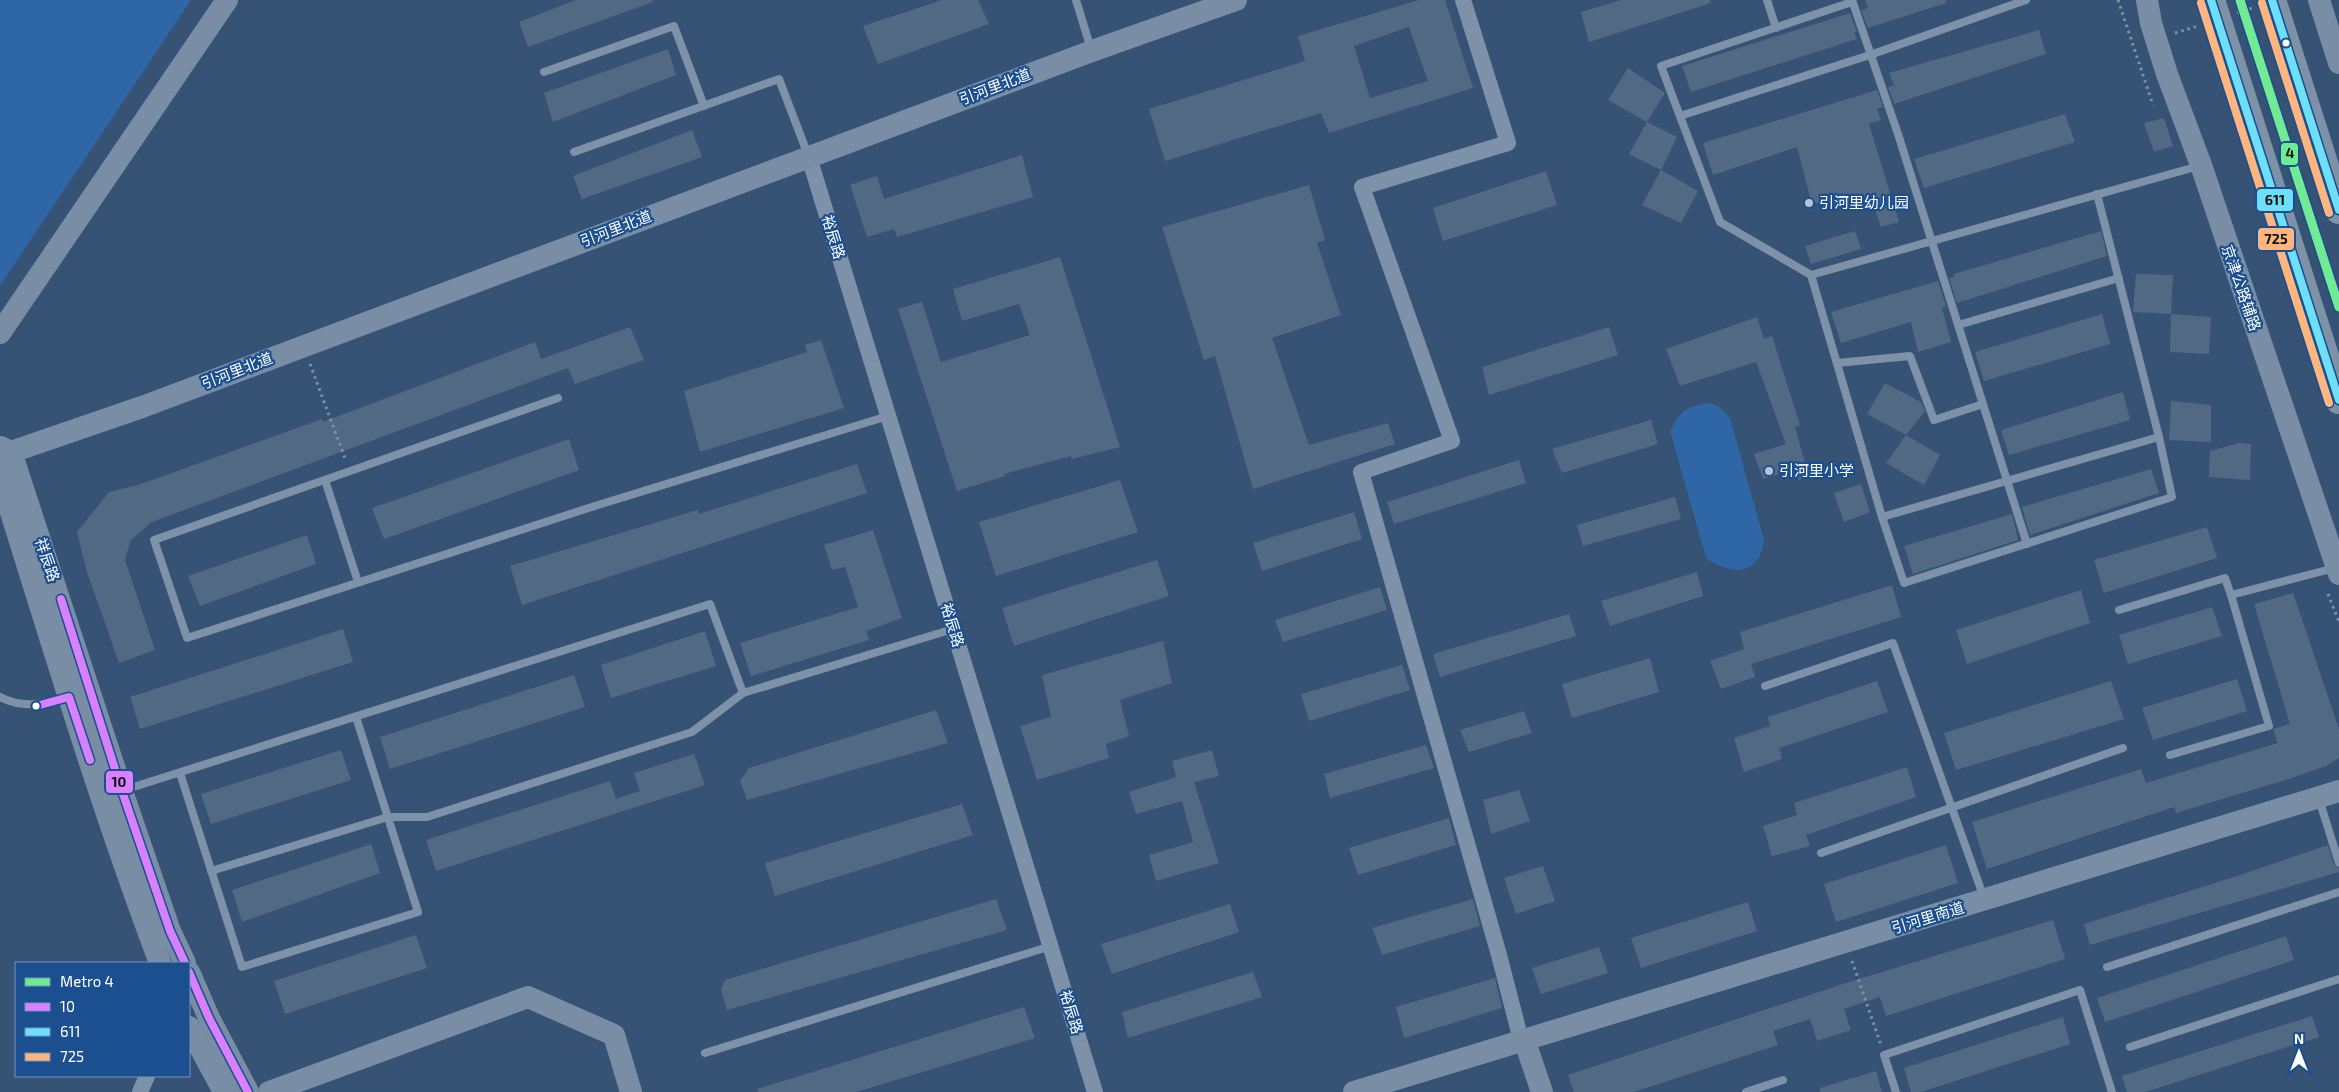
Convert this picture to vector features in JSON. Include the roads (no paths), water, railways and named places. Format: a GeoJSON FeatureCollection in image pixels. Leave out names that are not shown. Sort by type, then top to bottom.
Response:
{"type":"FeatureCollection","features":[{"type":"Feature","properties":{"kind":"highway"},"geometry":{"type":"LineString","coordinates":[[2211,0],[2339,400]]}},
{"type":"Feature","properties":{"kind":"highway"},"geometry":{"type":"LineString","coordinates":[[2272,0],[2339,210]]}},
{"type":"Feature","properties":{"kind":"street"},"geometry":{"type":"LineString","coordinates":[[0,333],[227,0]]}},
{"type":"Feature","properties":{"kind":"street","name":"引河里北道"},"geometry":{"type":"LineString","coordinates":[[4,454],[142,407],[1092,51],[1236,0]]}},
{"type":"Feature","properties":{"kind":"street"},"geometry":{"type":"LineString","coordinates":[[1463,0],[1508,143],[1362,187],[1452,442],[1361,472],[1499,955],[1534,1092]]}},
{"type":"Feature","properties":{"kind":"street","name":"京津公路辅路"},"geometry":{"type":"LineString","coordinates":[[2147,0],[2151,23],[2167,74],[2201,165],[2338,571]]}},
{"type":"Feature","properties":{"kind":"street"},"geometry":{"type":"LineString","coordinates":[[2319,0],[2339,63]]}},
{"type":"Feature","properties":{"kind":"street","name":"裕辰路"},"geometry":{"type":"LineString","coordinates":[[808,157],[1095,1092]]}},
{"type":"Feature","properties":{"kind":"street","name":"祥辰路"},"geometry":{"type":"LineString","coordinates":[[4,454],[170,931],[185,962]]}},
{"type":"Feature","properties":{"kind":"street","name":"祥辰路"},"geometry":{"type":"LineString","coordinates":[[0,477],[69,697],[134,894],[160,962]]}},
{"type":"Feature","properties":{"kind":"street","name":"引河里南道"},"geometry":{"type":"LineString","coordinates":[[1354,1092],[1520,1040],[1847,943],[2329,794]]}},
{"type":"Feature","properties":{"kind":"street"},"geometry":{"type":"LineString","coordinates":[[190,974],[209,1018],[248,1092]]}},
{"type":"Feature","properties":{"kind":"street"},"geometry":{"type":"LineString","coordinates":[[269,1092],[528,997],[614,1035],[631,1092]]}},
{"type":"Feature","properties":{"kind":"street"},"geometry":{"type":"LineString","coordinates":[[190,1027],[209,1018]]}},
{"type":"Feature","properties":{"kind":"street"},"geometry":{"type":"LineString","coordinates":[[190,1029],[224,1092]]}},
{"type":"Feature","properties":{"kind":"street"},"geometry":{"type":"LineString","coordinates":[[1520,1040],[1542,1092]]}},
{"type":"Feature","properties":{"kind":"street"},"geometry":{"type":"LineString","coordinates":[[140,1092],[147,1077]]}},
{"type":"Feature","properties":{"kind":"lane"},"geometry":{"type":"LineString","coordinates":[[1076,0],[1092,51]]}},
{"type":"Feature","properties":{"kind":"lane"},"geometry":{"type":"LineString","coordinates":[[1767,0],[1776,28]]}},
{"type":"Feature","properties":{"kind":"lane"},"geometry":{"type":"LineString","coordinates":[[1680,116],[1870,55],[2026,2],[2026,0]]}},
{"type":"Feature","properties":{"kind":"lane"},"geometry":{"type":"LineString","coordinates":[[2028,544],[1898,134],[1852,1],[1662,66],[1720,222],[1810,275],[1882,517],[1904,583],[2028,544],[2172,497],[2159,437],[2098,194]]}},
{"type":"Feature","properties":{"kind":"lane"},"geometry":{"type":"LineString","coordinates":[[544,72],[674,26],[704,106]]}},
{"type":"Feature","properties":{"kind":"lane"},"geometry":{"type":"LineString","coordinates":[[574,152],[779,79],[808,157]]}},
{"type":"Feature","properties":{"kind":"lane"},"geometry":{"type":"LineString","coordinates":[[1810,275],[2201,165]]}},
{"type":"Feature","properties":{"kind":"lane"},"geometry":{"type":"LineString","coordinates":[[1958,325],[2118,278]]}},
{"type":"Feature","properties":{"kind":"lane"},"geometry":{"type":"LineString","coordinates":[[1836,363],[1910,356],[1934,420],[1983,404]]}},
{"type":"Feature","properties":{"kind":"lane"},"geometry":{"type":"LineString","coordinates":[[558,398],[154,540],[187,638],[598,505],[888,416]]}},
{"type":"Feature","properties":{"kind":"lane"},"geometry":{"type":"LineString","coordinates":[[1882,517],[2159,437]]}},
{"type":"Feature","properties":{"kind":"lane"},"geometry":{"type":"LineString","coordinates":[[325,480],[358,582]]}},
{"type":"Feature","properties":{"kind":"lane"},"geometry":{"type":"LineString","coordinates":[[2231,595],[2338,571]]}},
{"type":"Feature","properties":{"kind":"lane"},"geometry":{"type":"LineString","coordinates":[[2119,610],[2225,578],[2231,595],[2269,726],[2170,755]]}},
{"type":"Feature","properties":{"kind":"lane"},"geometry":{"type":"LineString","coordinates":[[122,790],[710,604],[743,693]]}},
{"type":"Feature","properties":{"kind":"lane"},"geometry":{"type":"LineString","coordinates":[[211,871],[388,817],[427,817],[692,732],[743,693],[953,629]]}},
{"type":"Feature","properties":{"kind":"lane"},"geometry":{"type":"LineString","coordinates":[[1765,686],[1893,643],[1950,808],[1985,900]]}},
{"type":"Feature","properties":{"kind":"lane"},"geometry":{"type":"LineString","coordinates":[[0,697],[12,703],[36,706],[69,697]]}},
{"type":"Feature","properties":{"kind":"lane"},"geometry":{"type":"LineString","coordinates":[[180,773],[242,968],[418,912],[356,717]]}},
{"type":"Feature","properties":{"kind":"lane"},"geometry":{"type":"LineString","coordinates":[[1821,852],[2122,748]]}},
{"type":"Feature","properties":{"kind":"lane"},"geometry":{"type":"LineString","coordinates":[[2329,794],[2339,863]]}},
{"type":"Feature","properties":{"kind":"lane"},"geometry":{"type":"LineString","coordinates":[[2107,968],[2339,892]]}},
{"type":"Feature","properties":{"kind":"lane"},"geometry":{"type":"LineString","coordinates":[[705,1053],[1051,946]]}},
{"type":"Feature","properties":{"kind":"lane"},"geometry":{"type":"LineString","coordinates":[[2130,1047],[2339,979]]}},
{"type":"Feature","properties":{"kind":"lane"},"geometry":{"type":"LineString","coordinates":[[1896,1092],[1884,1055],[2080,990],[2112,1092]]}},
{"type":"Feature","properties":{"kind":"lane"},"geometry":{"type":"LineString","coordinates":[[1746,1092],[1783,1080]]}},
{"type":"Feature","properties":{"kind":"metro line","name":"4"},"geometry":{"type":"LineString","coordinates":[[2240,0],[2339,307]]}},
{"type":"Feature","properties":{"kind":"place","name":"引河里幼儿园"},"geometry":{"type":"Point","coordinates":[1809,203]}},
{"type":"Feature","properties":{"kind":"place","name":"引河里小学"},"geometry":{"type":"Point","coordinates":[1769,471]}}]}
